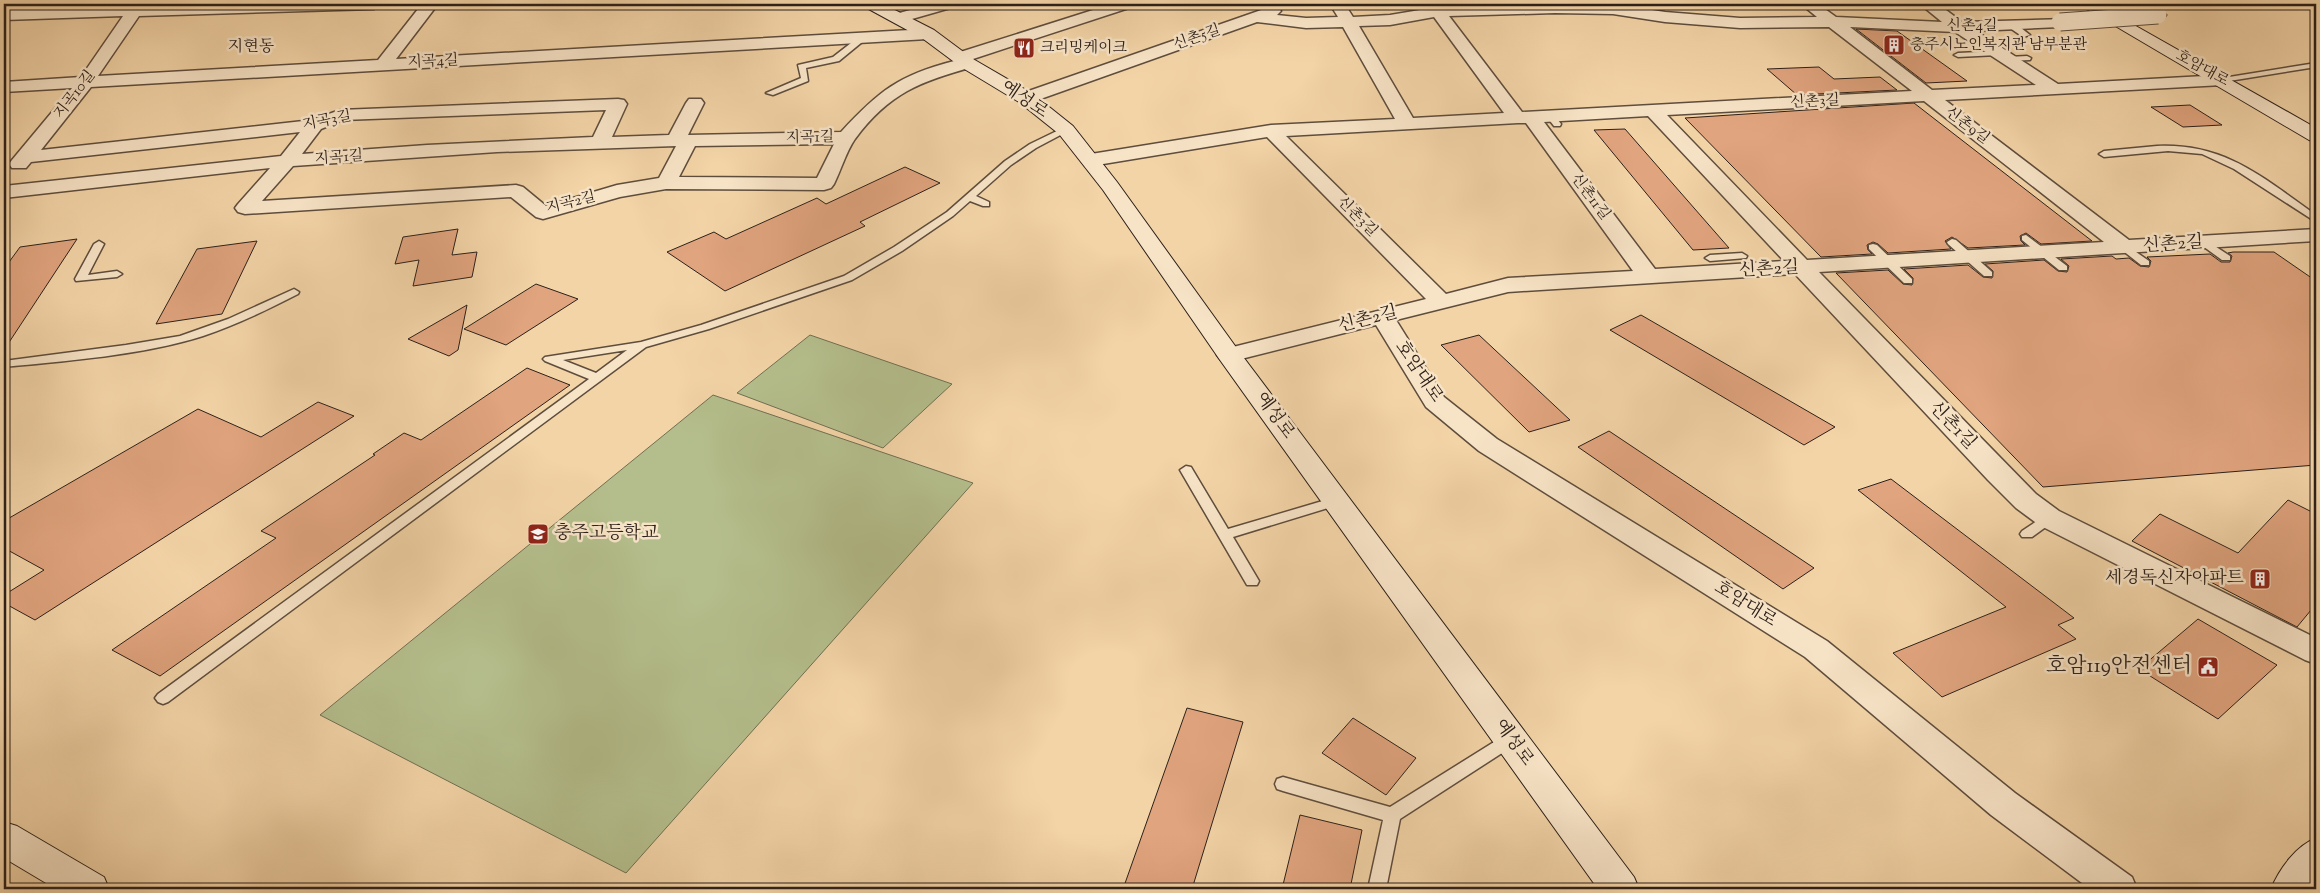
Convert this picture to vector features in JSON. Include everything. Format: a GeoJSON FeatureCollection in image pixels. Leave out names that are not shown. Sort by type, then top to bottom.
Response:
{"type":"FeatureCollection","features":[{"type":"Feature","properties":{"kind":"main road","name":"예성로"},"geometry":{"type":"LineString","coordinates":[[871,4],[928,34],[964,60],[1026,98],[1066,130],[1091,160],[1229,356],[1620,889]]}},
{"type":"Feature","properties":{"kind":"main road","name":"호암대로"},"geometry":{"type":"LineString","coordinates":[[2086,4],[2223,80],[2316,136]]}},
{"type":"Feature","properties":{"kind":"main road"},"geometry":{"type":"LineString","coordinates":[[4,838],[90,889]]}},
{"type":"Feature","properties":{"kind":"main road"},"geometry":{"type":"LineString","coordinates":[[2290,889],[2316,855]]}},
{"type":"Feature","properties":{"kind":"street"},"geometry":{"type":"LineString","coordinates":[[4,15],[139,8],[374,4]]}},
{"type":"Feature","properties":{"kind":"street"},"geometry":{"type":"LineString","coordinates":[[384,64],[430,4]]}},
{"type":"Feature","properties":{"kind":"street"},"geometry":{"type":"LineString","coordinates":[[898,18],[949,4]]}},
{"type":"Feature","properties":{"kind":"street","name":"지곡1길"},"geometry":{"type":"LineString","coordinates":[[4,192],[287,161],[476,152],[600,142],[846,138],[879,104],[914,78],[1127,4]]}},
{"type":"Feature","properties":{"kind":"street"},"geometry":{"type":"LineString","coordinates":[[1242,4],[1248,7],[1277,10]]}},
{"type":"Feature","properties":{"kind":"street","name":"신촌5길"},"geometry":{"type":"LineString","coordinates":[[1026,98],[1277,10],[1404,4]]}},
{"type":"Feature","properties":{"kind":"street","name":"신촌9길"},"geometry":{"type":"LineString","coordinates":[[1809,4],[2126,248]]}},
{"type":"Feature","properties":{"kind":"street"},"geometry":{"type":"LineString","coordinates":[[1928,4],[1959,27],[2053,88]]}},
{"type":"Feature","properties":{"kind":"street","name":"신촌4길"},"geometry":{"type":"LineString","coordinates":[[1256,17],[1306,23],[1348,22],[1390,20],[1438,12],[1553,6],[1613,9],[1700,21],[1831,22],[2020,30],[2060,22],[2158,15],[2138,4]]}},
{"type":"Feature","properties":{"kind":"street"},"geometry":{"type":"LineString","coordinates":[[1340,7],[1407,123]]}},
{"type":"Feature","properties":{"kind":"street","name":"지곡10길"},"geometry":{"type":"LineString","coordinates":[[4,185],[86,82],[139,8]]}},
{"type":"Feature","properties":{"kind":"street","name":"신촌11길"},"geometry":{"type":"LineString","coordinates":[[1438,12],[1649,277]]}},
{"type":"Feature","properties":{"kind":"street","name":"지곡4길"},"geometry":{"type":"LineString","coordinates":[[4,88],[384,64],[928,34]]}},
{"type":"Feature","properties":{"kind":"street","name":"신촌3길"},"geometry":{"type":"LineString","coordinates":[[1091,160],[1271,131],[1524,118],[1554,120],[1926,95],[2223,80]]}},
{"type":"Feature","properties":{"kind":"street"},"geometry":{"type":"LineString","coordinates":[[666,183],[694,103]]}},
{"type":"Feature","properties":{"kind":"street","name":"지곡3길"},"geometry":{"type":"LineString","coordinates":[[24,158],[315,125],[340,115],[618,104],[600,142]]}},
{"type":"Feature","properties":{"kind":"street","name":"신촌1길"},"geometry":{"type":"LineString","coordinates":[[1654,112],[1801,268],[2026,501],[2049,518],[2316,652]]}},
{"type":"Feature","properties":{"kind":"street"},"geometry":{"type":"LineString","coordinates":[[287,161],[315,125]]}},
{"type":"Feature","properties":{"kind":"street","name":"신촌3길"},"geometry":{"type":"LineString","coordinates":[[1271,131],[1442,302]]}},
{"type":"Feature","properties":{"kind":"street","name":"지곡2길"},"geometry":{"type":"LineString","coordinates":[[287,161],[245,208],[516,191],[543,213],[617,190],[666,183],[824,184],[846,138]]}},
{"type":"Feature","properties":{"kind":"street","name":"신촌2길"},"geometry":{"type":"LineString","coordinates":[[1229,356],[1508,285],[1890,263],[2316,234]]}},
{"type":"Feature","properties":{"kind":"street","name":"호암대로"},"geometry":{"type":"LineString","coordinates":[[1383,317],[1435,402],[1488,445],[1816,649],[2003,804],[2119,889]]}},
{"type":"Feature","properties":{"kind":"lane"},"geometry":{"type":"LineString","coordinates":[[770,93],[805,79],[801,67],[836,59],[863,38]]}},
{"type":"Feature","properties":{"kind":"lane"},"geometry":{"type":"LineString","coordinates":[[1958,55],[2027,58]]}},
{"type":"Feature","properties":{"kind":"lane"},"geometry":{"type":"LineString","coordinates":[[2223,80],[2316,65]]}},
{"type":"Feature","properties":{"kind":"lane"},"geometry":{"type":"LineString","coordinates":[[598,378],[549,359],[642,345],[848,278],[898,249],[950,214],[1008,163],[1032,146],[1066,130]]}},
{"type":"Feature","properties":{"kind":"lane"},"geometry":{"type":"LineString","coordinates":[[2104,154],[2189,149],[2204,152],[2233,164],[2316,219]]}},
{"type":"Feature","properties":{"kind":"lane"},"geometry":{"type":"LineString","coordinates":[[969,197],[986,204]]}},
{"type":"Feature","properties":{"kind":"lane"},"geometry":{"type":"LineString","coordinates":[[2026,238],[2063,268]]}},
{"type":"Feature","properties":{"kind":"lane"},"geometry":{"type":"LineString","coordinates":[[1952,242],[1988,274]]}},
{"type":"Feature","properties":{"kind":"lane"},"geometry":{"type":"LineString","coordinates":[[2204,242],[2226,258]]}},
{"type":"Feature","properties":{"kind":"lane"},"geometry":{"type":"LineString","coordinates":[[100,244],[80,279],[117,274]]}},
{"type":"Feature","properties":{"kind":"lane"},"geometry":{"type":"LineString","coordinates":[[1873,246],[1908,281]]}},
{"type":"Feature","properties":{"kind":"lane"},"geometry":{"type":"LineString","coordinates":[[2126,248],[2145,263]]}},
{"type":"Feature","properties":{"kind":"lane"},"geometry":{"type":"LineString","coordinates":[[1710,258],[1742,256]]}},
{"type":"Feature","properties":{"kind":"lane"},"geometry":{"type":"LineString","coordinates":[[4,364],[168,342],[225,324],[294,292]]}},
{"type":"Feature","properties":{"kind":"lane"},"geometry":{"type":"LineString","coordinates":[[163,698],[642,345]]}},
{"type":"Feature","properties":{"kind":"lane"},"geometry":{"type":"LineString","coordinates":[[1186,470],[1252,581]]}},
{"type":"Feature","properties":{"kind":"lane"},"geometry":{"type":"LineString","coordinates":[[1225,535],[1336,501]]}},
{"type":"Feature","properties":{"kind":"lane"},"geometry":{"type":"LineString","coordinates":[[2027,534],[2049,518]]}},
{"type":"Feature","properties":{"kind":"lane"},"geometry":{"type":"LineString","coordinates":[[1378,889],[1392,815],[1510,739]]}},
{"type":"Feature","properties":{"kind":"lane"},"geometry":{"type":"LineString","coordinates":[[1283,784],[1392,815]]}},
{"type":"Feature","properties":{"kind":"green space"},"geometry":{"type":"Polygon","coordinates":[[[810,335],[952,384],[883,448],[737,393],[810,335]]]}},
{"type":"Feature","properties":{"kind":"green space"},"geometry":{"type":"Polygon","coordinates":[[[713,395],[973,483],[626,873],[320,715],[713,395]]]}},
{"type":"Feature","properties":{"kind":"building","name":"충주시노인복지관 남부분관"},"geometry":{"type":"Polygon","coordinates":[[[1856,29],[1897,31],[1967,81],[1926,83],[1856,29]]]}},
{"type":"Feature","properties":{"kind":"building"},"geometry":{"type":"Polygon","coordinates":[[[1819,67],[1834,79],[1880,77],[1897,90],[1797,95],[1767,69],[1819,67]]]}},
{"type":"Feature","properties":{"kind":"building"},"geometry":{"type":"Polygon","coordinates":[[[1914,103],[2092,241],[2041,244],[2026,233],[2020,236],[2021,241],[2025,245],[1968,248],[1952,237],[1945,241],[1951,249],[1888,253],[1873,242],[1867,245],[1868,250],[1872,254],[1821,257],[1685,118],[1914,103]]]}},
{"type":"Feature","properties":{"kind":"building"},"geometry":{"type":"Polygon","coordinates":[[[2190,105],[2222,125],[2183,127],[2151,107],[2190,105]]]}},
{"type":"Feature","properties":{"kind":"building"},"geometry":{"type":"Polygon","coordinates":[[[1625,129],[1729,248],[1693,250],[1594,130],[1625,129]]]}},
{"type":"Feature","properties":{"kind":"building"},"geometry":{"type":"Polygon","coordinates":[[[905,167],[940,183],[860,222],[865,226],[725,291],[667,252],[714,232],[726,239],[817,198],[826,204],[905,167]]]}},
{"type":"Feature","properties":{"kind":"building"},"geometry":{"type":"Polygon","coordinates":[[[458,229],[452,255],[477,252],[472,277],[413,286],[419,260],[395,264],[403,237],[458,229]]]}},
{"type":"Feature","properties":{"kind":"building"},"geometry":{"type":"Polygon","coordinates":[[[77,239],[4,350],[4,269],[20,247],[77,239]]]}},
{"type":"Feature","properties":{"kind":"building"},"geometry":{"type":"Polygon","coordinates":[[[257,241],[222,314],[156,324],[197,249],[257,241]]]}},
{"type":"Feature","properties":{"kind":"building"},"geometry":{"type":"Polygon","coordinates":[[[2274,252],[2316,281],[2316,465],[2043,487],[1836,273],[1888,270],[1903,284],[1912,285],[1913,278],[1904,269],[1968,265],[1983,277],[1992,278],[1993,271],[1985,264],[2044,260],[2058,271],[2067,272],[2069,266],[2061,259],[2112,256],[2116,259],[2129,258],[2140,266],[2149,267],[2151,261],[2147,257],[2210,254],[2221,262],[2230,262],[2232,256],[2228,253],[2274,252]]]}},
{"type":"Feature","properties":{"kind":"building"},"geometry":{"type":"Polygon","coordinates":[[[536,284],[578,299],[506,345],[464,329],[536,284]]]}},
{"type":"Feature","properties":{"kind":"building"},"geometry":{"type":"Polygon","coordinates":[[[467,305],[458,350],[449,356],[408,339],[467,305]]]}},
{"type":"Feature","properties":{"kind":"building"},"geometry":{"type":"Polygon","coordinates":[[[1641,315],[1835,427],[1804,445],[1610,330],[1641,315]]]}},
{"type":"Feature","properties":{"kind":"building"},"geometry":{"type":"Polygon","coordinates":[[[1479,335],[1570,420],[1529,432],[1441,345],[1479,335]]]}},
{"type":"Feature","properties":{"kind":"building"},"geometry":{"type":"Polygon","coordinates":[[[527,368],[570,385],[160,676],[112,650],[276,538],[261,531],[375,455],[373,454],[404,433],[421,440],[527,368]]]}},
{"type":"Feature","properties":{"kind":"building"},"geometry":{"type":"Polygon","coordinates":[[[318,402],[354,416],[35,620],[4,603],[4,595],[44,570],[4,548],[4,521],[198,409],[261,437],[318,402]]]}},
{"type":"Feature","properties":{"kind":"building"},"geometry":{"type":"Polygon","coordinates":[[[1609,431],[1814,568],[1783,589],[1578,447],[1609,431]]]}},
{"type":"Feature","properties":{"kind":"building"},"geometry":{"type":"Polygon","coordinates":[[[1891,479],[2074,618],[2058,625],[2076,639],[1942,697],[1893,653],[2006,607],[1858,490],[1891,479]]]}},
{"type":"Feature","properties":{"kind":"building","name":"세경독신자아파트"},"geometry":{"type":"Polygon","coordinates":[[[2288,500],[2316,514],[2316,604],[2297,627],[2132,541],[2160,514],[2238,553],[2288,500]]]}},
{"type":"Feature","properties":{"kind":"building","name":"호암119안전센터"},"geometry":{"type":"Polygon","coordinates":[[[2198,619],[2277,665],[2218,719],[2139,669],[2198,619]]]}},
{"type":"Feature","properties":{"kind":"building"},"geometry":{"type":"Polygon","coordinates":[[[1187,708],[1243,722],[1192,889],[1123,889],[1187,708]]]}},
{"type":"Feature","properties":{"kind":"building"},"geometry":{"type":"Polygon","coordinates":[[[1353,718],[1416,758],[1386,795],[1322,753],[1353,718]]]}},
{"type":"Feature","properties":{"kind":"building"},"geometry":{"type":"Polygon","coordinates":[[[1300,815],[1362,830],[1350,889],[1282,889],[1300,815]]]}},
{"type":"Feature","properties":{"kind":"place","name":"충주시노인복지관 남부분관"},"geometry":{"type":"Point","coordinates":[1894,45]}},
{"type":"Feature","properties":{"kind":"place","name":"크리밍케이크"},"geometry":{"type":"Point","coordinates":[1024,48]}},
{"type":"Feature","properties":{"kind":"place","name":"충주고등학교"},"geometry":{"type":"Point","coordinates":[538,534]}},
{"type":"Feature","properties":{"kind":"place","name":"세경독신자아파트"},"geometry":{"type":"Point","coordinates":[2260,579]}},
{"type":"Feature","properties":{"kind":"place","name":"호암119안전센터"},"geometry":{"type":"Point","coordinates":[2208,667]}},
{"type":"Feature","properties":{"kind":"district","name":"지현동"},"geometry":{"type":"Point","coordinates":[251,47]}}]}
